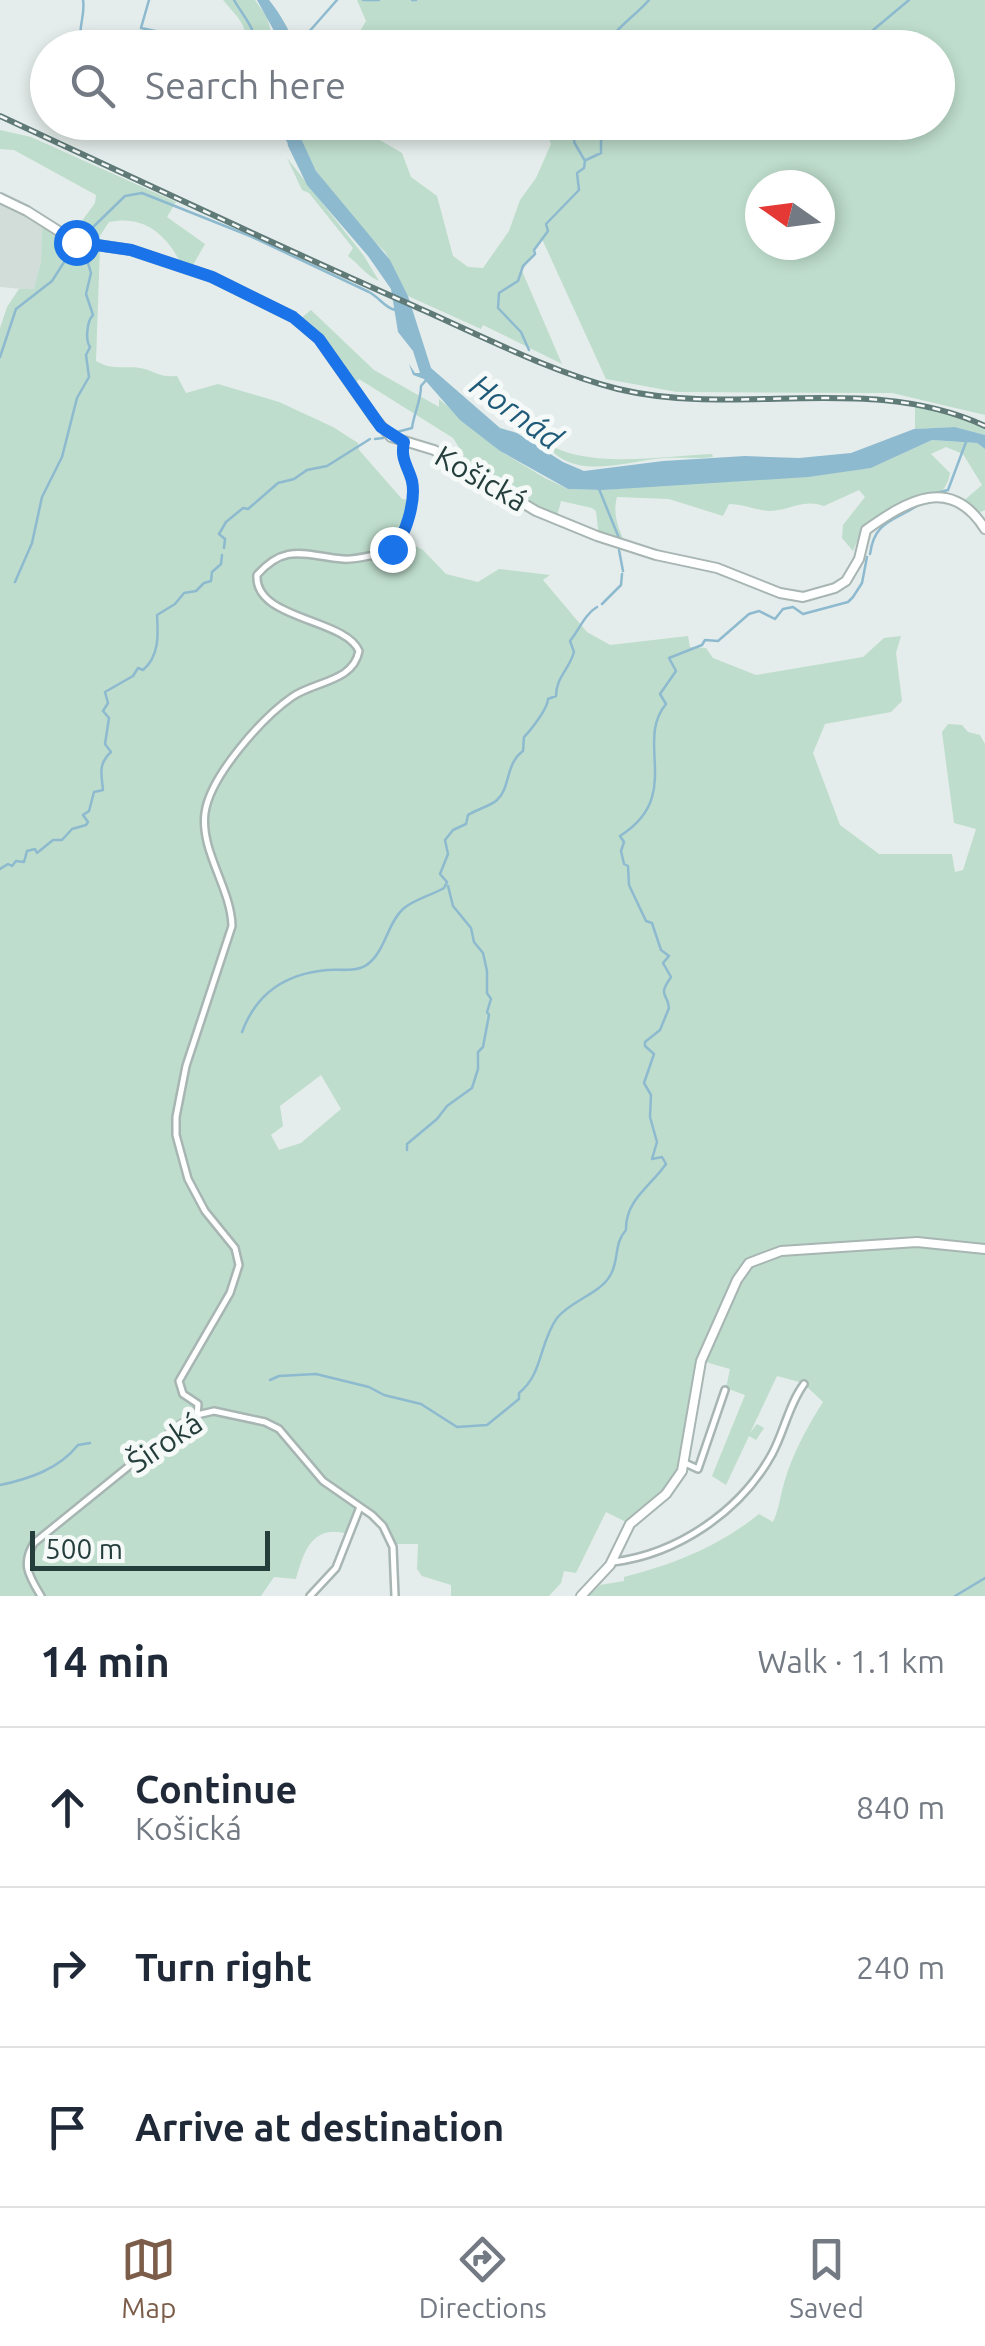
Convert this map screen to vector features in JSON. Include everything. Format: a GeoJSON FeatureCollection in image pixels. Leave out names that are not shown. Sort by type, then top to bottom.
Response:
{"type":"FeatureCollection","features":[{"type":"Feature","properties":{"kind":"street","name":"Košická"},"geometry":{"type":"LineString","coordinates":[[0,198],[60,234],[92,245],[131,250],[212,277],[293,317],[319,339],[390,435],[434,450],[536,511],[616,543],[656,556],[722,569],[780,593],[810,596],[846,581],[859,559],[866,530],[926,498],[940,496],[962,502],[985,529]]}},
{"type":"Feature","properties":{"kind":"street"},"geometry":{"type":"LineString","coordinates":[[216,1412],[183,1394],[179,1381],[230,1292],[239,1265],[235,1248],[196,1196],[176,1135],[179,1089],[232,926],[205,827],[205,814],[222,774],[264,720],[296,694],[346,672],[359,650],[355,641],[333,629],[290,614],[259,589],[257,576],[272,561],[288,554],[316,552],[345,560],[384,554],[398,544],[407,521],[413,485],[403,463],[404,442]]}},
{"type":"Feature","properties":{"kind":"street"},"geometry":{"type":"LineString","coordinates":[[581,1596],[613,1562],[630,1524],[670,1488],[686,1458],[701,1361],[737,1280],[749,1263],[781,1252],[916,1242],[985,1249]]}},
{"type":"Feature","properties":{"kind":"street"},"geometry":{"type":"LineString","coordinates":[[613,1562],[656,1554],[742,1497],[773,1452],[804,1384]]}},
{"type":"Feature","properties":{"kind":"street"},"geometry":{"type":"LineString","coordinates":[[686,1458],[698,1469],[725,1390]]}},
{"type":"Feature","properties":{"kind":"street"},"geometry":{"type":"LineString","coordinates":[[197,1415],[198,1404]]}},
{"type":"Feature","properties":{"kind":"street","name":"Široká"},"geometry":{"type":"LineString","coordinates":[[41,1596],[26,1564],[34,1543],[181,1424],[197,1415],[216,1412],[276,1427],[322,1482],[379,1521],[391,1541],[394,1596]]}},
{"type":"Feature","properties":{"kind":"street"},"geometry":{"type":"LineString","coordinates":[[310,1596],[332,1576],[360,1506]]}},
{"type":"Feature","properties":{"kind":"shaded area"},"geometry":{"type":"Polygon","coordinates":[[[0,200],[42,222],[41,261],[34,290],[0,287],[0,200]]]}},
{"type":"Feature","properties":{"kind":"green space"},"geometry":{"type":"Polygon","coordinates":[[[223,0],[255,0],[270,30],[244,30],[223,0]]]}},
{"type":"Feature","properties":{"kind":"green space"},"geometry":{"type":"Polygon","coordinates":[[[357,0],[985,0],[985,415],[892,393],[677,392],[606,379],[542,239],[522,271],[562,364],[483,325],[481,329],[408,296],[385,252],[316,171],[302,140],[380,140],[402,153],[411,177],[437,196],[453,256],[468,267],[483,268],[509,231],[520,200],[536,178],[550,140],[955,140],[955,30],[361,30],[366,21],[357,0]]]}},
{"type":"Feature","properties":{"kind":"green space"},"geometry":{"type":"Polygon","coordinates":[[[0,130],[30,137],[176,202],[167,217],[205,244],[194,270],[183,268],[155,230],[134,221],[109,222],[94,245],[100,246],[96,361],[177,376],[186,393],[218,384],[279,402],[333,427],[358,443],[359,450],[402,499],[410,500],[403,539],[423,550],[446,574],[478,582],[499,569],[550,575],[543,580],[587,632],[610,645],[688,636],[690,647],[706,648],[713,658],[756,675],[863,657],[884,638],[901,636],[896,653],[902,701],[891,712],[825,724],[813,753],[840,825],[879,854],[952,854],[955,872],[963,870],[976,829],[954,823],[942,732],[948,724],[962,725],[968,732],[980,735],[985,744],[985,1596],[588,1596],[600,1585],[624,1581],[624,1577],[695,1553],[759,1514],[773,1522],[791,1462],[823,1402],[803,1383],[777,1376],[750,1433],[757,1424],[764,1428],[756,1440],[749,1436],[726,1485],[712,1476],[745,1395],[726,1388],[730,1369],[702,1361],[680,1476],[630,1524],[606,1512],[576,1573],[564,1571],[561,1583],[549,1596],[451,1596],[451,1585],[422,1576],[417,1569],[418,1544],[392,1544],[379,1521],[361,1507],[348,1534],[318,1536],[307,1549],[296,1579],[274,1577],[261,1596],[0,1596],[0,328],[19,289],[34,289],[41,261],[42,222],[71,236],[95,203],[96,195],[14,150],[0,149],[0,130]],[[321,1075],[280,1106],[283,1126],[271,1135],[279,1150],[301,1143],[341,1109],[321,1075]]]}},
{"type":"Feature","properties":{"kind":"green space"},"geometry":{"type":"Polygon","coordinates":[[[287,158],[379,281],[348,256],[353,248],[309,193],[302,190],[287,158]]]}},
{"type":"Feature","properties":{"kind":"green space"},"geometry":{"type":"Polygon","coordinates":[[[311,310],[374,370],[439,407],[439,399],[500,451],[568,489],[603,490],[871,468],[932,440],[977,443],[985,449],[985,510],[978,513],[961,503],[982,485],[963,454],[946,447],[931,454],[950,473],[938,495],[875,521],[862,531],[853,551],[842,538],[843,525],[865,497],[859,490],[824,506],[810,503],[769,511],[729,504],[723,516],[669,499],[617,497],[616,516],[627,547],[599,537],[596,511],[592,508],[561,501],[556,520],[458,464],[464,455],[453,438],[359,379],[353,386],[300,319],[311,310]]]}},
{"type":"Feature","properties":{"kind":"green space"},"geometry":{"type":"Polygon","coordinates":[[[915,404],[952,413],[985,429],[985,435],[955,427],[915,429],[915,404]]]}},
{"type":"Feature","properties":{"kind":"green space"},"geometry":{"type":"Polygon","coordinates":[[[545,442],[562,451],[603,459],[712,454],[713,457],[584,466],[556,455],[545,442]]]}},
{"type":"Feature","properties":{"kind":"water"},"geometry":{"type":"Polygon","coordinates":[[[257,0],[269,0],[288,30],[274,30],[257,0]]]}},
{"type":"Feature","properties":{"kind":"water"},"geometry":{"type":"Polygon","coordinates":[[[287,140],[302,140],[316,171],[390,260],[408,296],[431,368],[500,428],[517,433],[563,462],[584,471],[745,456],[799,458],[851,453],[914,429],[955,427],[985,435],[985,449],[977,443],[932,440],[871,468],[808,477],[568,489],[500,451],[460,420],[424,379],[413,375],[409,364],[415,373],[420,373],[413,351],[398,332],[391,289],[307,185],[287,140]]]}},
{"type":"Feature","properties":{"kind":"waterway"},"geometry":{"type":"LineString","coordinates":[[81,30],[83,0]]}},
{"type":"Feature","properties":{"kind":"waterway"},"geometry":{"type":"LineString","coordinates":[[149,0],[141,28],[150,30]]}},
{"type":"Feature","properties":{"kind":"waterway"},"geometry":{"type":"LineString","coordinates":[[234,0],[252,30]]}},
{"type":"Feature","properties":{"kind":"waterway"},"geometry":{"type":"LineString","coordinates":[[311,30],[337,0]]}},
{"type":"Feature","properties":{"kind":"waterway"},"geometry":{"type":"LineString","coordinates":[[363,0],[379,0]]}},
{"type":"Feature","properties":{"kind":"waterway"},"geometry":{"type":"LineString","coordinates":[[618,30],[649,0]]}},
{"type":"Feature","properties":{"kind":"waterway"},"geometry":{"type":"LineString","coordinates":[[873,30],[909,0]]}},
{"type":"Feature","properties":{"kind":"waterway"},"geometry":{"type":"LineString","coordinates":[[287,140],[290,143]]}},
{"type":"Feature","properties":{"kind":"waterway"},"geometry":{"type":"LineString","coordinates":[[529,350],[521,332],[498,308],[499,293],[518,281],[523,266],[548,231],[546,224],[579,190],[577,173],[584,168],[585,161],[574,140]]}},
{"type":"Feature","properties":{"kind":"waterway"},"geometry":{"type":"LineString","coordinates":[[586,160],[601,153],[601,140]]}},
{"type":"Feature","properties":{"kind":"waterway"},"geometry":{"type":"LineString","coordinates":[[15,582],[32,543],[42,497],[62,457],[77,398],[89,377],[87,331],[93,315],[86,294],[91,273],[84,250],[88,232],[125,196],[142,193],[250,236],[369,292],[395,310]]}},
{"type":"Feature","properties":{"kind":"waterway"},"geometry":{"type":"LineString","coordinates":[[0,357],[16,309],[52,281],[77,248],[84,250]]}},
{"type":"Feature","properties":{"kind":"waterway"},"geometry":{"type":"LineString","coordinates":[[393,433],[412,428],[421,386],[427,379]]}},
{"type":"Feature","properties":{"kind":"waterway"},"geometry":{"type":"LineString","coordinates":[[375,439],[383,438]]}},
{"type":"Feature","properties":{"kind":"waterway"},"geometry":{"type":"LineString","coordinates":[[224,548],[225,539],[219,534],[243,508],[248,509],[278,483],[327,466],[370,439]]}},
{"type":"Feature","properties":{"kind":"waterway"},"geometry":{"type":"LineString","coordinates":[[929,495],[948,490],[966,442]]}},
{"type":"Feature","properties":{"kind":"waterway"},"geometry":{"type":"LineString","coordinates":[[599,489],[619,538]]}},
{"type":"Feature","properties":{"kind":"waterway"},"geometry":{"type":"LineString","coordinates":[[870,554],[881,527],[921,503]]}},
{"type":"Feature","properties":{"kind":"waterway"},"geometry":{"type":"LineString","coordinates":[[619,550],[623,571]]}},
{"type":"Feature","properties":{"kind":"waterway"},"geometry":{"type":"LineString","coordinates":[[0,869],[16,861],[24,862],[27,851],[35,849],[37,853],[53,840],[62,840],[72,829],[86,825],[83,815],[89,811],[94,792],[103,790],[102,766],[111,752],[105,744],[109,718],[103,711],[108,703],[105,692],[149,664],[157,644],[157,615],[184,593],[196,591],[211,581],[222,555]]}},
{"type":"Feature","properties":{"kind":"waterway"},"geometry":{"type":"LineString","coordinates":[[270,1380],[316,1374],[421,1404],[457,1427],[487,1425],[519,1399],[519,1393],[533,1377],[557,1318],[606,1281],[630,1210],[666,1164],[662,1157],[652,1159],[657,1142],[650,1117],[651,1095],[644,1083],[654,1054],[645,1042],[660,1030],[669,1008],[664,992],[671,977],[663,963],[669,956],[661,950],[652,923],[646,921],[629,885],[620,836],[650,804],[654,787],[654,735],[666,704],[660,694],[676,671],[669,658],[702,645],[705,640],[718,641],[749,614],[759,611],[775,619],[783,609],[793,607],[803,614],[848,602],[862,583],[867,557]]}},
{"type":"Feature","properties":{"kind":"waterway"},"geometry":{"type":"LineString","coordinates":[[602,604],[621,585],[622,574]]}},
{"type":"Feature","properties":{"kind":"waterway"},"geometry":{"type":"LineString","coordinates":[[242,1032],[256,1006],[286,981],[312,972],[365,966],[377,954],[403,909],[444,888],[447,882],[440,874],[448,854],[445,840],[453,830],[466,824],[468,815],[501,795],[513,762],[523,751],[524,737],[548,699],[556,696],[574,652],[570,641],[597,607]]}},
{"type":"Feature","properties":{"kind":"waterway"},"geometry":{"type":"LineString","coordinates":[[407,1150],[407,1144],[472,1088],[489,1015],[491,999],[483,953],[474,942],[471,928],[453,906],[448,886]]}},
{"type":"Feature","properties":{"kind":"waterway"},"geometry":{"type":"LineString","coordinates":[[0,1485],[43,1472],[78,1445],[90,1443]]}},
{"type":"Feature","properties":{"kind":"waterway"},"geometry":{"type":"LineString","coordinates":[[955,1596],[985,1578]]}},
{"type":"Feature","properties":{"kind":"railway"},"geometry":{"type":"LineString","coordinates":[[0,116],[30,130]]}},
{"type":"Feature","properties":{"kind":"railway"},"geometry":{"type":"LineString","coordinates":[[52,140],[489,340],[618,389],[664,397],[850,398],[896,402],[941,410],[985,426]]}},
{"type":"Feature","properties":{"kind":"route"},"geometry":{"type":"LineString","coordinates":[[76,242],[131,250],[212,277],[308,327],[381,427],[404,442],[403,463],[413,485],[407,521],[392,549]]}},
{"type":"Feature","properties":{"kind":"water label","name":"Hornád"},"geometry":{"type":"Point","coordinates":[516,412]}}]}
